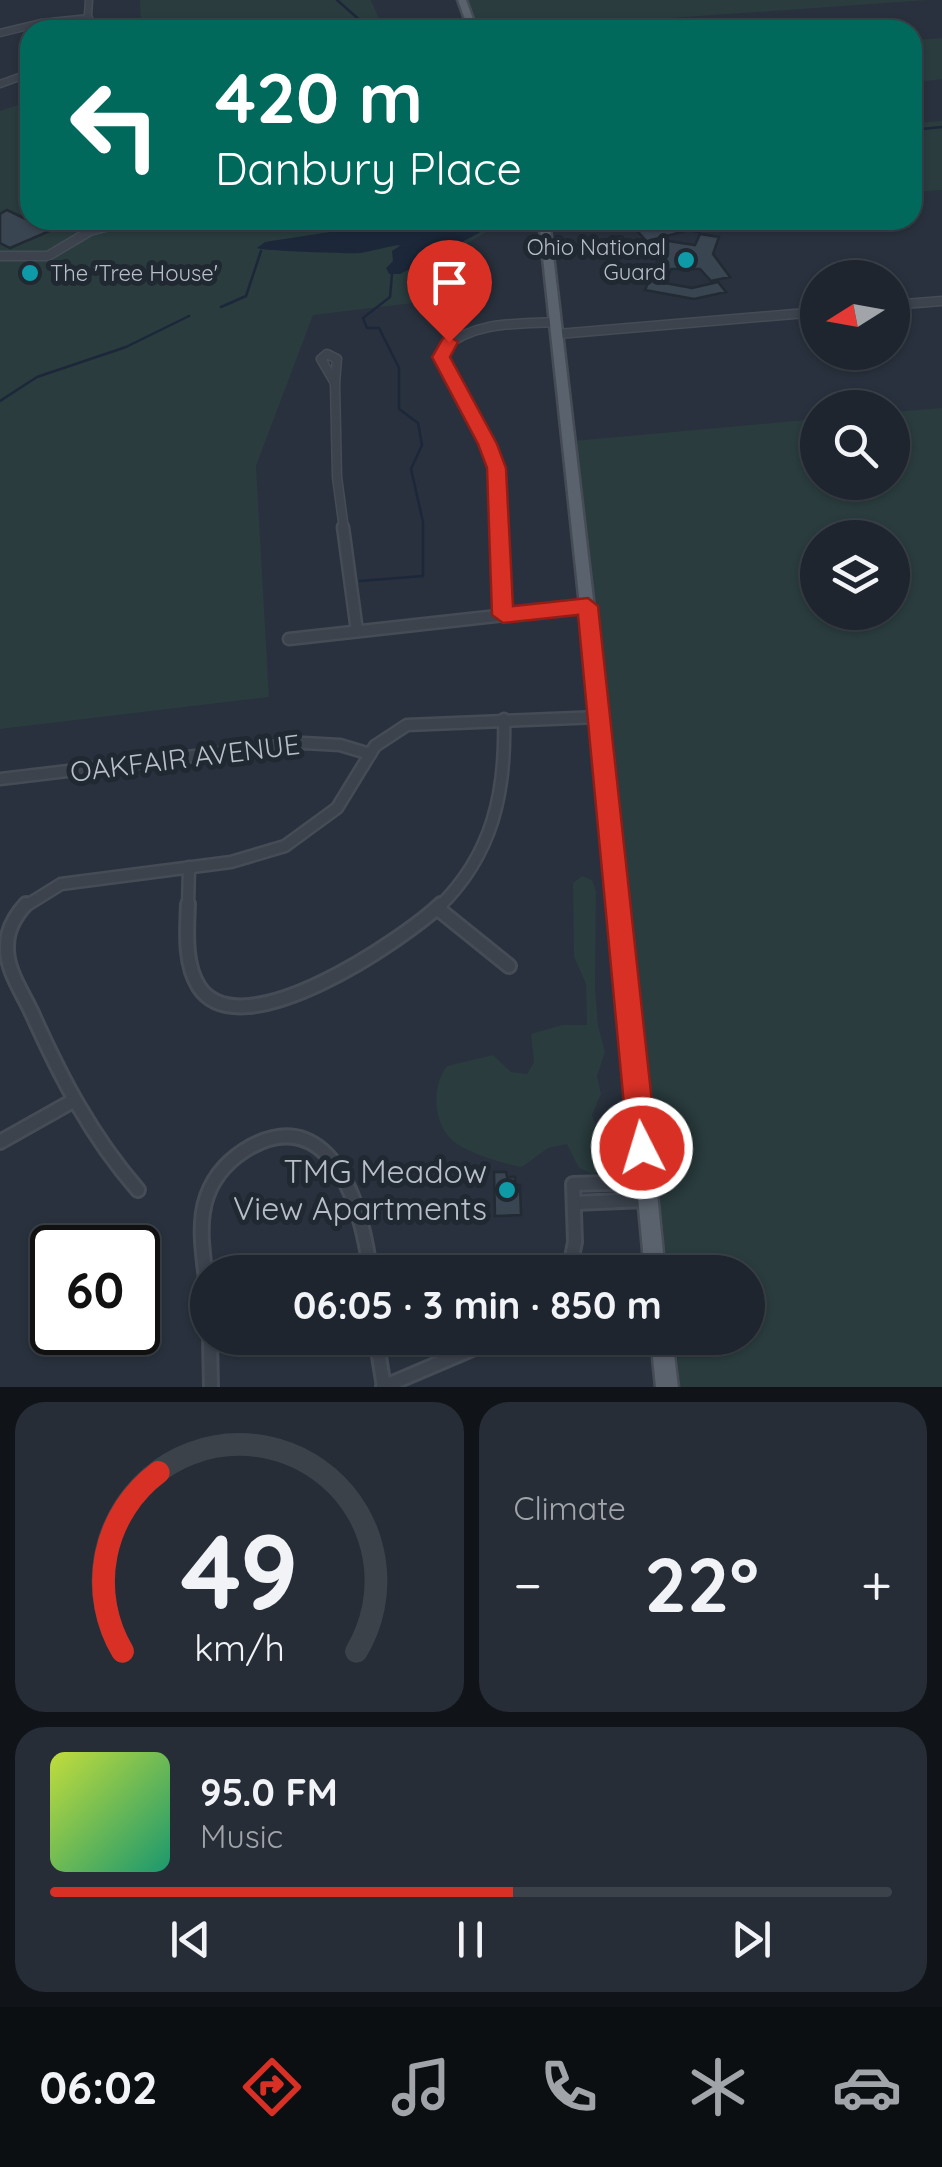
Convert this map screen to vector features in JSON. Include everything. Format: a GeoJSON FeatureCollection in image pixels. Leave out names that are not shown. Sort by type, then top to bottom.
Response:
{"type":"FeatureCollection","features":[{"type":"Feature","properties":{"kind":"main road"},"geometry":{"type":"LineString","coordinates":[[545,230],[588,606],[653,1255]]}},
{"type":"Feature","properties":{"kind":"main road"},"geometry":{"type":"LineString","coordinates":[[664,1355],[667,1387]]}},
{"type":"Feature","properties":{"kind":"street"},"geometry":{"type":"LineString","coordinates":[[70,20],[89,18],[89,0]]}},
{"type":"Feature","properties":{"kind":"street"},"geometry":{"type":"LineString","coordinates":[[0,256],[48,256],[90,230]]}},
{"type":"Feature","properties":{"kind":"street"},"geometry":{"type":"LineString","coordinates":[[910,304],[942,301]]}},
{"type":"Feature","properties":{"kind":"street"},"geometry":{"type":"LineString","coordinates":[[503,615],[496,468],[482,432],[445,367],[443,348],[455,336],[475,329],[557,328],[800,313]]}},
{"type":"Feature","properties":{"kind":"street"},"geometry":{"type":"LineString","coordinates":[[335,382],[336,477],[358,631]]}},
{"type":"Feature","properties":{"kind":"street"},"geometry":{"type":"LineString","coordinates":[[289,640],[588,606]]}},
{"type":"Feature","properties":{"kind":"street"},"geometry":{"type":"LineString","coordinates":[[138,1190],[101,1148],[71,1102],[10,965],[5,930],[24,906],[56,886],[254,857],[304,836],[342,803],[370,754],[390,733],[413,723],[598,717]]}},
{"type":"Feature","properties":{"kind":"street"},"geometry":{"type":"LineString","coordinates":[[189,867],[191,968],[200,989],[212,1000],[240,1008],[272,1000],[380,951],[437,908],[470,871],[497,817],[505,778],[504,719]]}},
{"type":"Feature","properties":{"kind":"street","name":"OAKFAIR AVENUE"},"geometry":{"type":"LineString","coordinates":[[0,779],[304,743],[340,745],[370,754]]}},
{"type":"Feature","properties":{"kind":"street"},"geometry":{"type":"LineString","coordinates":[[437,908],[509,966]]}},
{"type":"Feature","properties":{"kind":"street"},"geometry":{"type":"LineString","coordinates":[[0,1142],[71,1102]]}},
{"type":"Feature","properties":{"kind":"street"},"geometry":{"type":"LineString","coordinates":[[205,1255],[203,1221],[213,1182],[235,1156],[264,1139],[300,1140],[325,1152],[342,1174],[368,1255]]}},
{"type":"Feature","properties":{"kind":"street"},"geometry":{"type":"LineString","coordinates":[[572,1255],[572,1184],[646,1191]]}},
{"type":"Feature","properties":{"kind":"street"},"geometry":{"type":"LineString","coordinates":[[574,1203],[646,1191]]}},
{"type":"Feature","properties":{"kind":"street"},"geometry":{"type":"LineString","coordinates":[[210,1355],[211,1387]]}},
{"type":"Feature","properties":{"kind":"street"},"geometry":{"type":"LineString","coordinates":[[378,1355],[383,1387],[458,1355]]}},
{"type":"Feature","properties":{"kind":"shaded area"},"geometry":{"type":"Polygon","coordinates":[[[140,0],[371,0],[380,20],[141,20],[140,0]]]}},
{"type":"Feature","properties":{"kind":"shaded area"},"geometry":{"type":"Polygon","coordinates":[[[465,0],[929,0],[642,20],[472,20],[465,0]]]}},
{"type":"Feature","properties":{"kind":"shaded area"},"geometry":{"type":"Polygon","coordinates":[[[942,38],[942,79],[922,82],[922,39],[942,38]]]}},
{"type":"Feature","properties":{"kind":"shaded area"},"geometry":{"type":"Polygon","coordinates":[[[20,104],[20,230],[490,230],[407,279],[413,303],[313,315],[256,466],[269,697],[0,729],[0,111],[20,104]]]}},
{"type":"Feature","properties":{"kind":"shaded area"},"geometry":{"type":"Polygon","coordinates":[[[942,121],[942,190],[922,191],[922,122],[942,121]]]}},
{"type":"Feature","properties":{"kind":"shaded area"},"geometry":{"type":"Polygon","coordinates":[[[942,408],[942,1387],[680,1387],[677,1355],[765,1355],[765,1255],[666,1255],[634,976],[636,953],[573,441],[800,421],[800,500],[910,500],[910,411],[942,408]]]}},
{"type":"Feature","properties":{"kind":"shaded area"},"geometry":{"type":"Polygon","coordinates":[[[582,876],[592,880],[596,891],[595,987],[605,1052],[597,1076],[601,1094],[592,1115],[608,1158],[605,1168],[593,1174],[579,1168],[567,1144],[548,1148],[522,1167],[476,1154],[446,1134],[436,1105],[438,1084],[447,1066],[493,1055],[511,1072],[527,1074],[534,1062],[531,1034],[562,1025],[587,1025],[586,984],[574,957],[573,883],[582,876]]]}},
{"type":"Feature","properties":{"kind":"water"},"geometry":{"type":"Polygon","coordinates":[[[343,230],[481,230],[400,274],[389,274],[386,268],[393,261],[392,251],[401,245],[361,253],[257,248],[265,242],[343,230]]]}},
{"type":"Feature","properties":{"kind":"building"},"geometry":{"type":"Polygon","coordinates":[[[7,210],[20,216],[20,230],[52,230],[10,248],[0,243],[0,214],[7,210]]]}},
{"type":"Feature","properties":{"kind":"building","name":"Ohio National Guard"},"geometry":{"type":"Polygon","coordinates":[[[637,230],[689,230],[655,239],[695,245],[700,234],[719,237],[713,254],[730,277],[711,281],[700,269],[671,269],[665,283],[692,288],[718,282],[726,292],[694,299],[645,290],[658,259],[652,259],[653,249],[637,230]]]}},
{"type":"Feature","properties":{"kind":"building","name":"TMG Meadow View Apartments"},"geometry":{"type":"Polygon","coordinates":[[[494,1172],[515,1177],[515,1185],[520,1185],[521,1215],[495,1216],[494,1172]]]}},
{"type":"Feature","properties":{"kind":"waterway"},"geometry":{"type":"LineString","coordinates":[[337,0],[360,20]]}},
{"type":"Feature","properties":{"kind":"waterway"},"geometry":{"type":"LineString","coordinates":[[922,129],[942,127]]}},
{"type":"Feature","properties":{"kind":"waterway"},"geometry":{"type":"LineString","coordinates":[[221,307],[246,296],[261,251]]}},
{"type":"Feature","properties":{"kind":"waterway"},"geometry":{"type":"LineString","coordinates":[[360,581],[423,576],[423,522],[411,469],[422,445],[418,423],[399,409],[399,368],[379,328],[367,328],[363,318],[390,297],[392,274]]}},
{"type":"Feature","properties":{"kind":"waterway"},"geometry":{"type":"LineString","coordinates":[[0,401],[37,377],[126,347],[189,316]]}},
{"type":"Feature","properties":{"kind":"place","name":"Ohio National Guard"},"geometry":{"type":"Point","coordinates":[686,260]}},
{"type":"Feature","properties":{"kind":"place","name":"The 'Tree House'"},"geometry":{"type":"Point","coordinates":[30,273]}},
{"type":"Feature","properties":{"kind":"place","name":"TMG Meadow View Apartments"},"geometry":{"type":"Point","coordinates":[507,1190]}},
{"type":"Feature","properties":{"kind":"route"},"geometry":{"type":"LineString","coordinates":[[449,342],[441,357],[488,444],[496,468],[503,615],[588,606],[642,1148]]}}]}
